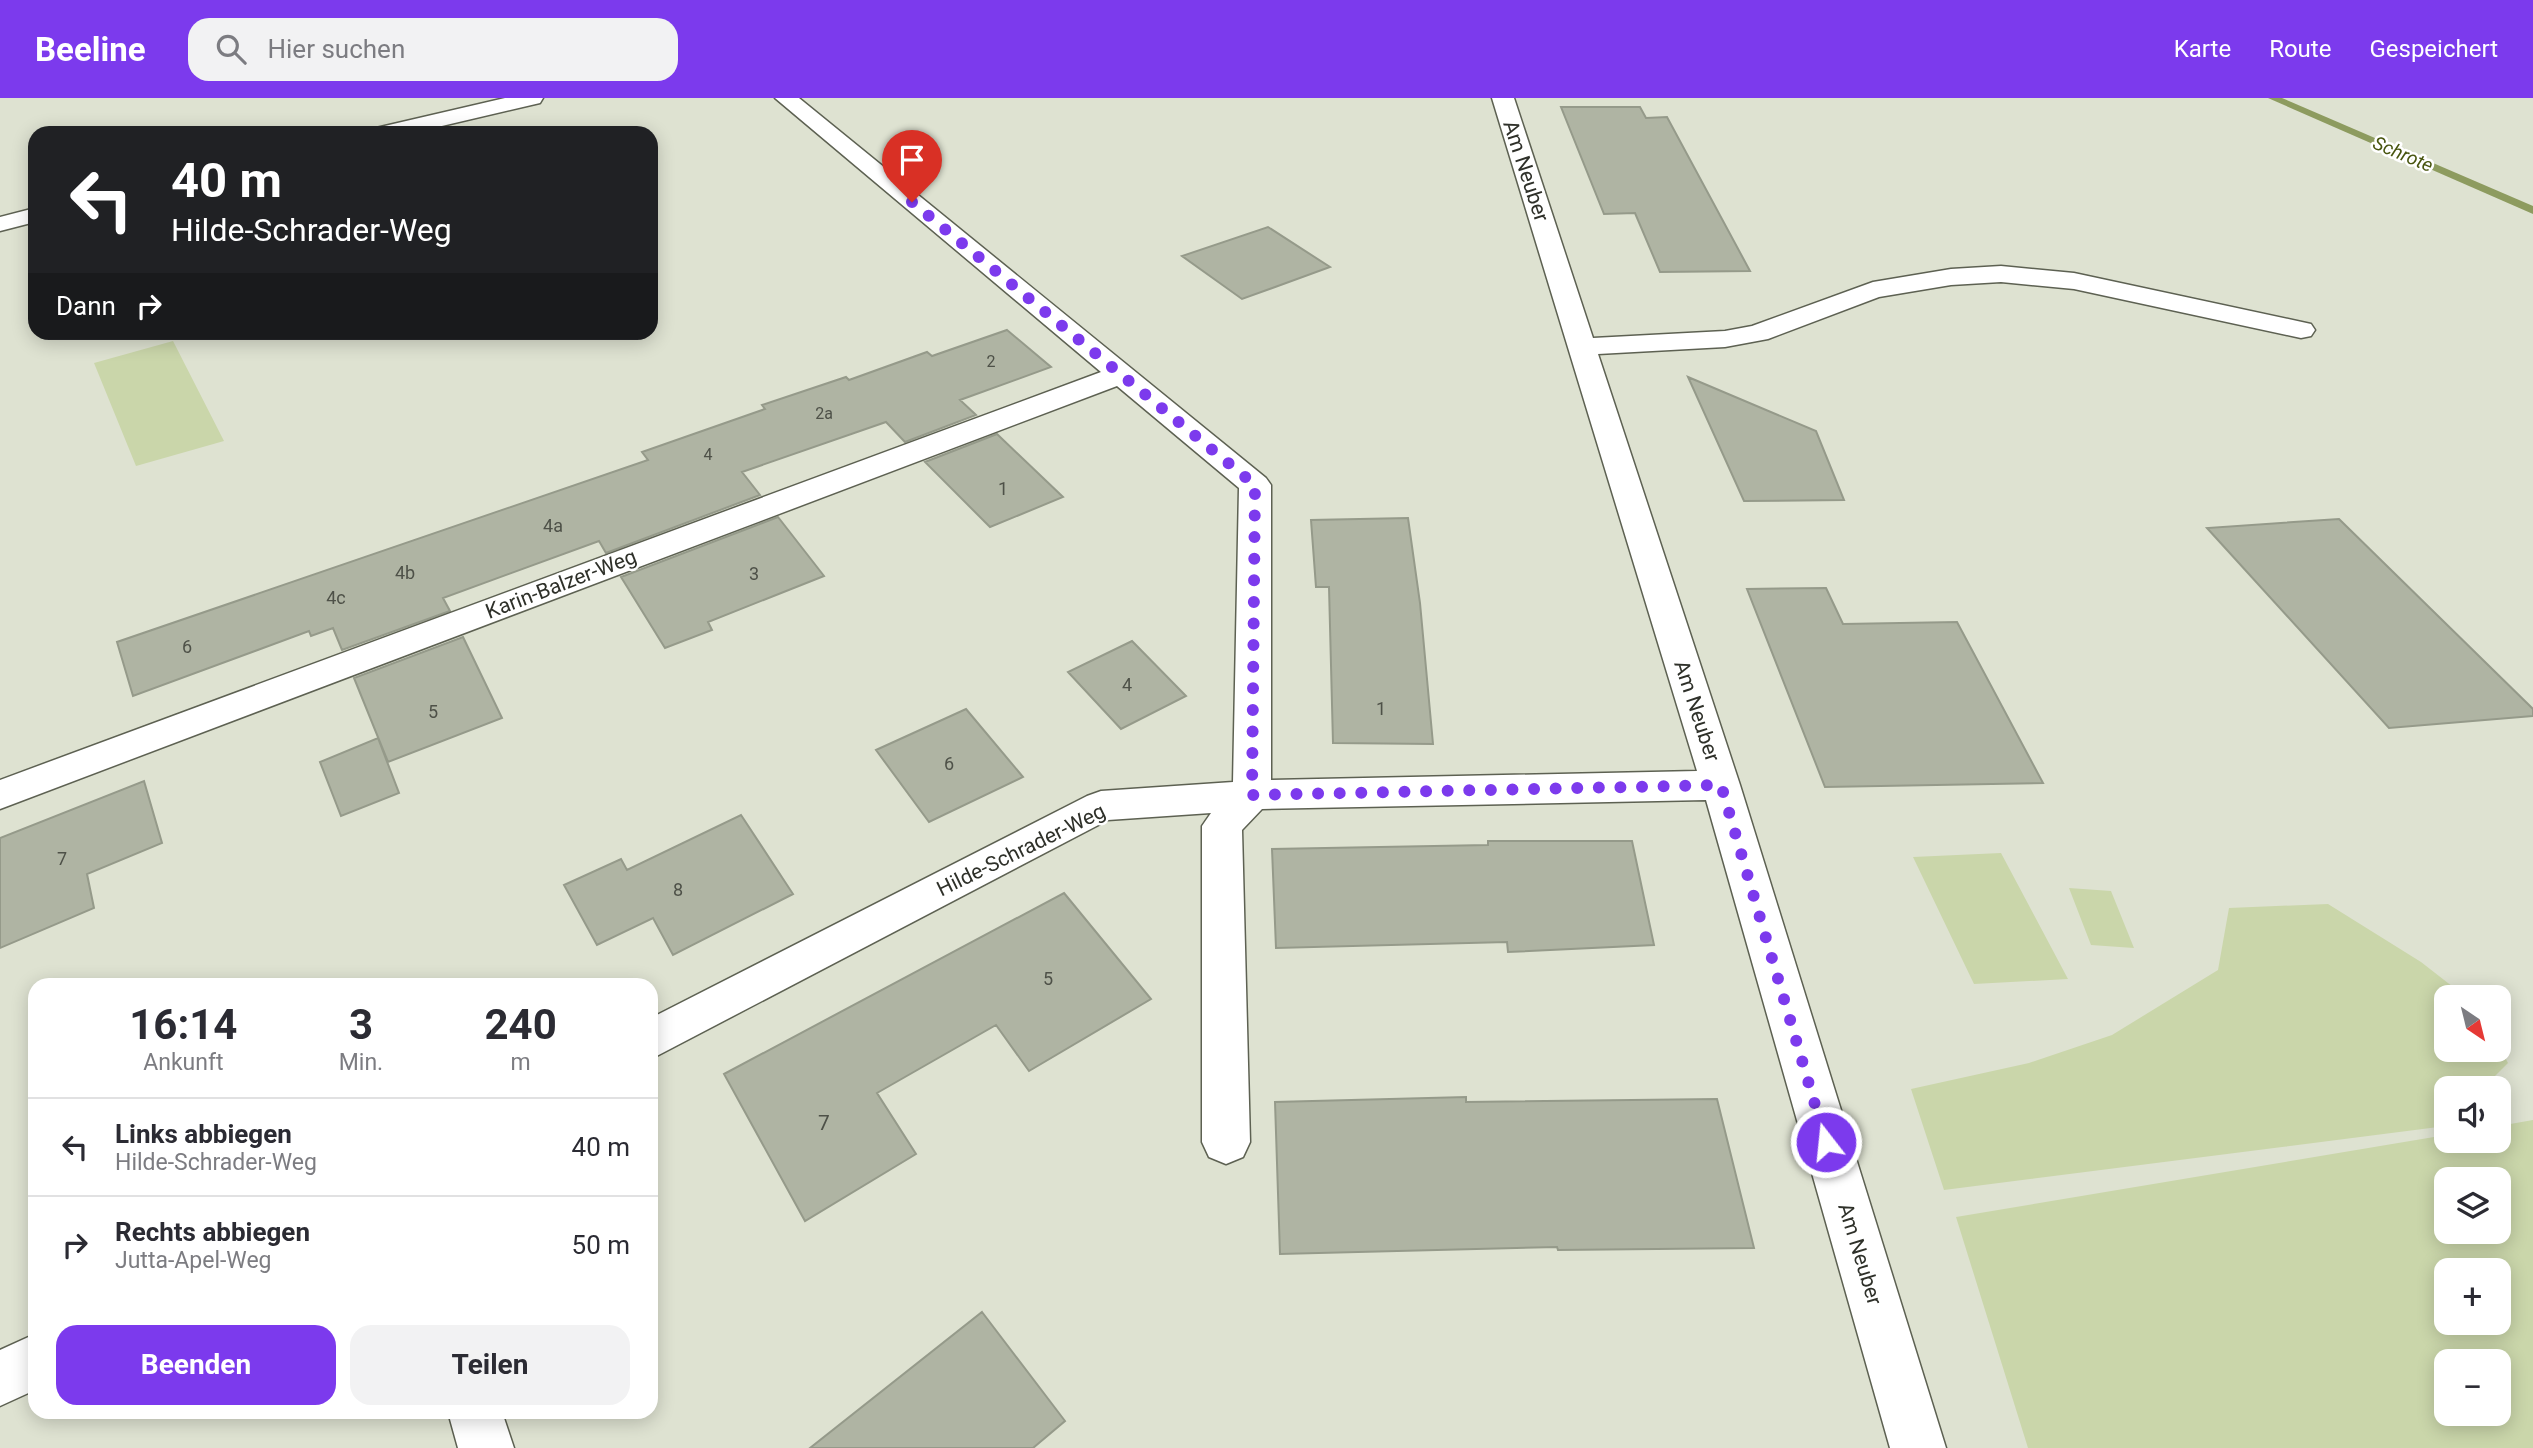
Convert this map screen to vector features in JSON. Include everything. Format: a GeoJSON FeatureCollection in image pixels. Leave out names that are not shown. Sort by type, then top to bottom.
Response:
{"type":"FeatureCollection","features":[{"type":"Feature","properties":{"kind":"street"},"geometry":{"type":"LineString","coordinates":[[414,126],[532,98]]}},
{"type":"Feature","properties":{"kind":"street"},"geometry":{"type":"LineString","coordinates":[[786,98],[1255,485],[1252,795],[1222,826],[1226,1142]]}},
{"type":"Feature","properties":{"kind":"street","name":"Am Neuber"},"geometry":{"type":"LineString","coordinates":[[1503,98],[1721,785],[1918,1448]]}},
{"type":"Feature","properties":{"kind":"street"},"geometry":{"type":"LineString","coordinates":[[0,224],[28,217]]}},
{"type":"Feature","properties":{"kind":"street"},"geometry":{"type":"LineString","coordinates":[[1582,347],[1725,339],[1776,326],[1874,290],[1951,276],[2001,274],[2074,281],[2301,330]]}},
{"type":"Feature","properties":{"kind":"street","name":"Karin-Balzer-Weg"},"geometry":{"type":"LineString","coordinates":[[0,794],[1122,374]]}},
{"type":"Feature","properties":{"kind":"street","name":"Hilde-Schrader-Weg"},"geometry":{"type":"LineString","coordinates":[[658,1036],[1101,806],[1252,795],[1721,785]]}},
{"type":"Feature","properties":{"kind":"street"},"geometry":{"type":"LineString","coordinates":[[0,1379],[28,1364]]}},
{"type":"Feature","properties":{"kind":"street"},"geometry":{"type":"LineString","coordinates":[[477,1419],[486,1448]]}},
{"type":"Feature","properties":{"kind":"green space"},"geometry":{"type":"Polygon","coordinates":[[[173,341],[224,441],[136,466],[94,363],[173,341]]]}},
{"type":"Feature","properties":{"kind":"green space"},"geometry":{"type":"Polygon","coordinates":[[[2001,853],[2068,979],[1974,984],[1913,857],[2001,853]]]}},
{"type":"Feature","properties":{"kind":"green space"},"geometry":{"type":"Polygon","coordinates":[[[2069,888],[2111,891],[2134,948],[2091,945],[2069,888]]]}},
{"type":"Feature","properties":{"kind":"green space"},"geometry":{"type":"Polygon","coordinates":[[[2328,904],[2421,962],[2451,985],[2434,985],[2434,1062],[2508,1063],[2495,1076],[2434,1076],[2434,1128],[1944,1190],[1911,1089],[2029,1063],[2112,1035],[2218,970],[2229,908],[2328,904]]]}},
{"type":"Feature","properties":{"kind":"green space"},"geometry":{"type":"Polygon","coordinates":[[[2533,1120],[2533,1448],[2028,1448],[1956,1217],[2434,1137],[2434,1153],[2511,1153],[2511,1124],[2533,1120]]]}},
{"type":"Feature","properties":{"kind":"building"},"geometry":{"type":"Polygon","coordinates":[[[1561,107],[1640,107],[1646,118],[1667,117],[1750,271],[1660,272],[1635,213],[1604,214],[1561,107]]]}},
{"type":"Feature","properties":{"kind":"building"},"geometry":{"type":"Polygon","coordinates":[[[1268,227],[1330,267],[1242,299],[1182,256],[1268,227]]]}},
{"type":"Feature","properties":{"kind":"building"},"geometry":{"type":"Polygon","coordinates":[[[1007,330],[1051,367],[960,400],[976,415],[905,442],[886,422],[742,472],[760,495],[606,553],[599,541],[443,598],[450,611],[342,650],[333,628],[311,636],[309,631],[133,696],[117,642],[648,460],[642,452],[765,409],[762,405],[846,377],[849,380],[927,352],[932,356],[1007,330]]]}},
{"type":"Feature","properties":{"kind":"building"},"geometry":{"type":"Polygon","coordinates":[[[1688,377],[1816,431],[1844,500],[1744,501],[1688,377]]]}},
{"type":"Feature","properties":{"kind":"building"},"geometry":{"type":"Polygon","coordinates":[[[997,434],[1063,497],[990,527],[925,462],[997,434]]]}},
{"type":"Feature","properties":{"kind":"building"},"geometry":{"type":"Polygon","coordinates":[[[778,517],[824,576],[708,622],[712,630],[665,648],[621,577],[778,517]]]}},
{"type":"Feature","properties":{"kind":"building"},"geometry":{"type":"Polygon","coordinates":[[[1408,518],[1420,603],[1433,744],[1333,743],[1329,587],[1316,587],[1311,520],[1408,518]]]}},
{"type":"Feature","properties":{"kind":"building"},"geometry":{"type":"Polygon","coordinates":[[[2339,519],[2533,709],[2533,716],[2389,728],[2207,528],[2339,519]]]}},
{"type":"Feature","properties":{"kind":"building"},"geometry":{"type":"Polygon","coordinates":[[[1826,588],[1843,624],[1957,622],[2043,783],[1825,787],[1747,589],[1826,588]]]}},
{"type":"Feature","properties":{"kind":"building"},"geometry":{"type":"Polygon","coordinates":[[[463,637],[502,718],[388,762],[354,678],[463,637]]]}},
{"type":"Feature","properties":{"kind":"building"},"geometry":{"type":"Polygon","coordinates":[[[1132,641],[1186,696],[1121,729],[1068,672],[1132,641]]]}},
{"type":"Feature","properties":{"kind":"building"},"geometry":{"type":"Polygon","coordinates":[[[966,709],[1023,777],[929,822],[876,750],[966,709]]]}},
{"type":"Feature","properties":{"kind":"building"},"geometry":{"type":"Polygon","coordinates":[[[378,738],[399,793],[341,816],[320,762],[378,738]]]}},
{"type":"Feature","properties":{"kind":"building"},"geometry":{"type":"Polygon","coordinates":[[[144,781],[162,843],[87,874],[94,908],[0,948],[0,838],[144,781]]]}},
{"type":"Feature","properties":{"kind":"building"},"geometry":{"type":"Polygon","coordinates":[[[741,815],[793,894],[673,955],[653,918],[597,945],[564,885],[621,859],[627,870],[741,815]]]}},
{"type":"Feature","properties":{"kind":"building"},"geometry":{"type":"Polygon","coordinates":[[[1488,841],[1632,841],[1654,945],[1508,952],[1507,942],[1276,948],[1272,849],[1488,845],[1488,841]]]}},
{"type":"Feature","properties":{"kind":"building"},"geometry":{"type":"Polygon","coordinates":[[[1064,893],[1151,999],[1029,1071],[996,1025],[877,1093],[916,1154],[805,1221],[724,1074],[1064,893]]]}},
{"type":"Feature","properties":{"kind":"building"},"geometry":{"type":"Polygon","coordinates":[[[1466,1097],[1466,1102],[1717,1099],[1754,1248],[1558,1250],[1557,1247],[1280,1254],[1275,1102],[1466,1097]]]}},
{"type":"Feature","properties":{"kind":"building"},"geometry":{"type":"Polygon","coordinates":[[[982,1312],[1065,1421],[1033,1448],[810,1448],[982,1312]]]}},
{"type":"Feature","properties":{"kind":"waterway","name":"Schrote"},"geometry":{"type":"LineString","coordinates":[[2273,98],[2533,210]]}},
{"type":"Feature","properties":{"kind":"route"},"geometry":{"type":"LineString","coordinates":[[912,202],[1255,485],[1252,795],[1721,785],[1826,1142]]}}]}
